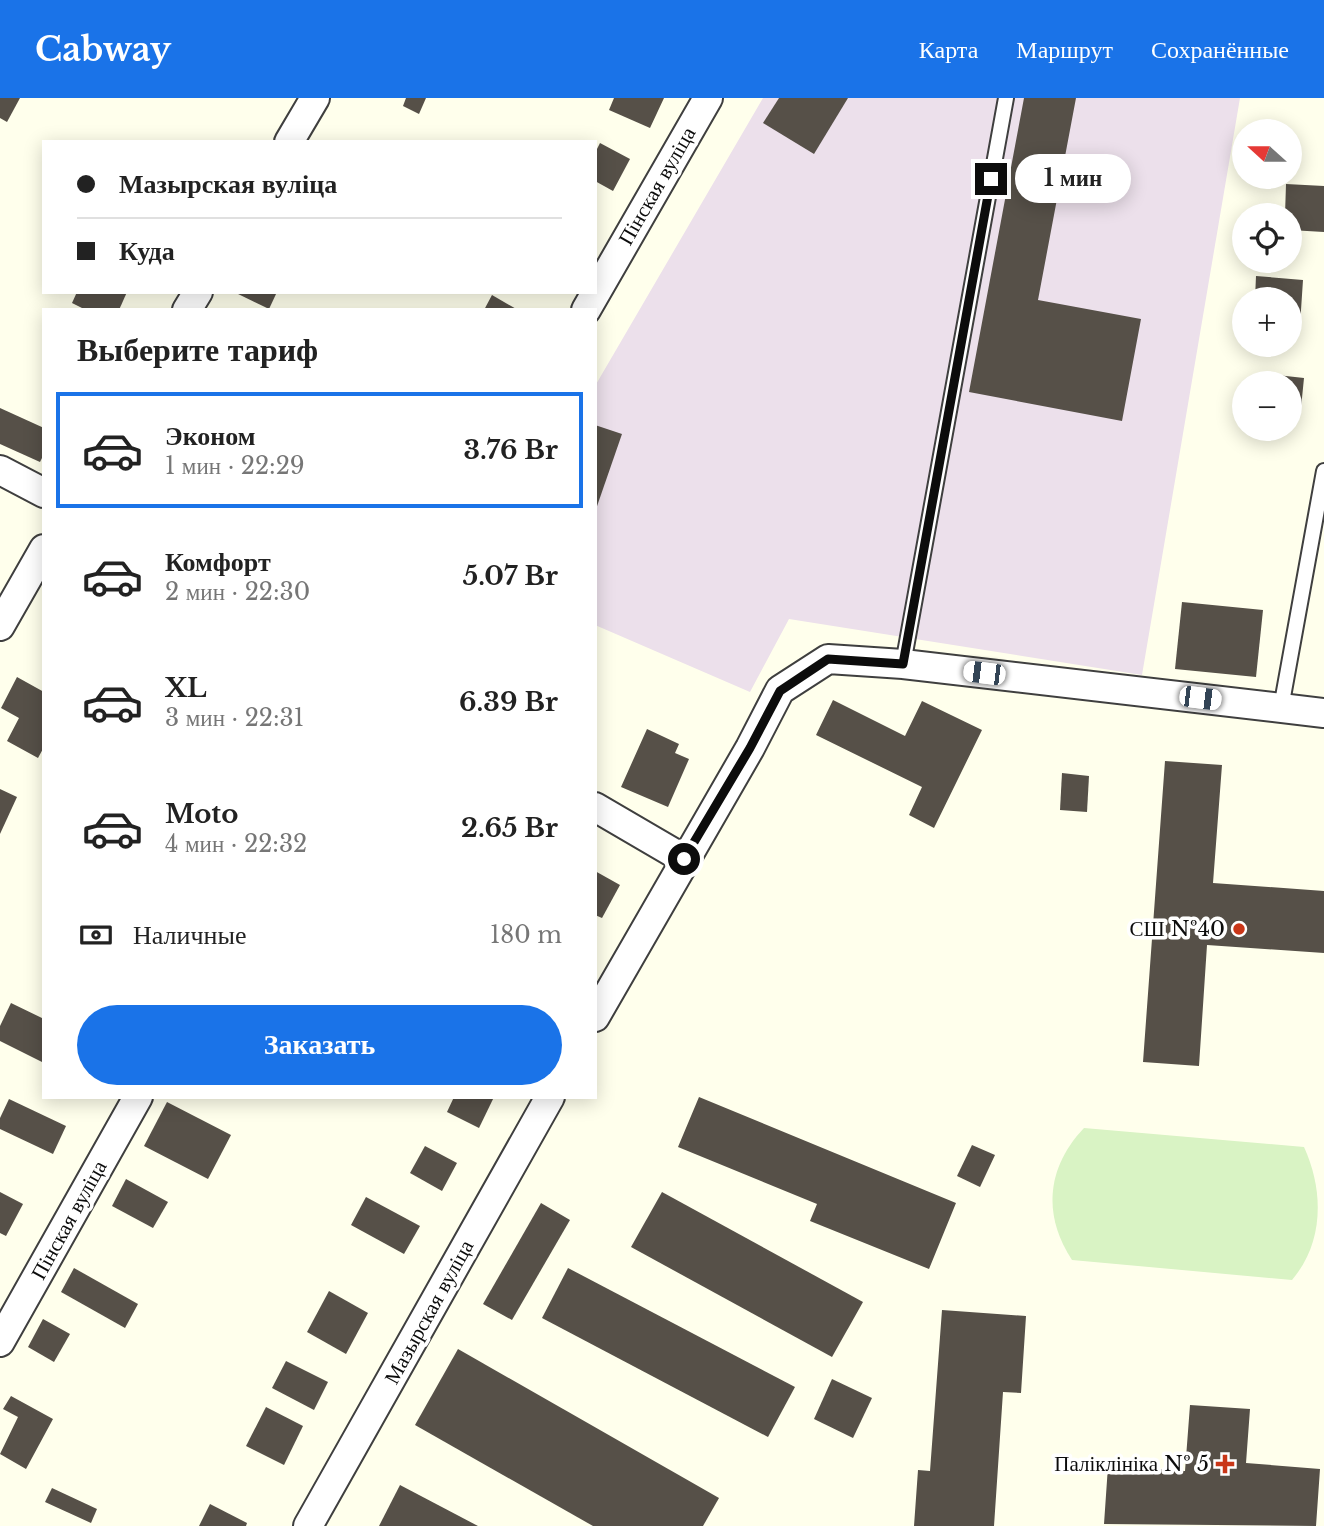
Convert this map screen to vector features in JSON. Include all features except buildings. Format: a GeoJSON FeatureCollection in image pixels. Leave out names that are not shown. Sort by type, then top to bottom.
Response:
{"type":"FeatureCollection","features":[{"type":"Feature","properties":{"kind":"street"},"geometry":{"type":"LineString","coordinates":[[290,140],[315,98]]}},
{"type":"Feature","properties":{"kind":"street","name":"Пінская вуліца"},"geometry":{"type":"LineString","coordinates":[[597,291],[708,98]]}},
{"type":"Feature","properties":{"kind":"street"},"geometry":{"type":"LineString","coordinates":[[0,470],[42,492]]}},
{"type":"Feature","properties":{"kind":"street"},"geometry":{"type":"LineString","coordinates":[[0,626],[42,552]]}},
{"type":"Feature","properties":{"kind":"street"},"geometry":{"type":"LineString","coordinates":[[597,1013],[780,691],[828,659],[903,664],[1324,713]]}},
{"type":"Feature","properties":{"kind":"street"},"geometry":{"type":"LineString","coordinates":[[597,808],[684,859]]}},
{"type":"Feature","properties":{"kind":"street","name":"Пінская вуліца"},"geometry":{"type":"LineString","coordinates":[[0,1342],[137,1099]]}},
{"type":"Feature","properties":{"kind":"street","name":"Мазырская вуліца"},"geometry":{"type":"LineString","coordinates":[[308,1526],[549,1099]]}},
{"type":"Feature","properties":{"kind":"lane"},"geometry":{"type":"LineString","coordinates":[[903,664],[1006,98]]}},
{"type":"Feature","properties":{"kind":"lane"},"geometry":{"type":"LineString","coordinates":[[1281,708],[1324,471]]}},
{"type":"Feature","properties":{"kind":"shaded area"},"geometry":{"type":"Polygon","coordinates":[[[763,98],[1240,98],[1236,119],[1232,119],[1232,145],[1142,675],[789,619],[750,692],[597,626],[597,383],[763,98]]]}},
{"type":"Feature","properties":{"kind":"green space"},"geometry":{"type":"Polygon","coordinates":[[[1084,1128],[1304,1147],[1315,1181],[1318,1216],[1315,1233],[1303,1265],[1292,1280],[1072,1260],[1056,1225],[1053,1191],[1062,1159],[1084,1128]]]}},
{"type":"Feature","properties":{"kind":"place","name":"СШ №40"},"geometry":{"type":"Point","coordinates":[1239,929]}},
{"type":"Feature","properties":{"kind":"place","name":"Паліклініка № 5"},"geometry":{"type":"Point","coordinates":[1225,1464]}},
{"type":"Feature","properties":{"kind":"route"},"geometry":{"type":"LineString","coordinates":[[684,859],[750,748],[780,691],[828,659],[903,664],[991,179]]}}]}
